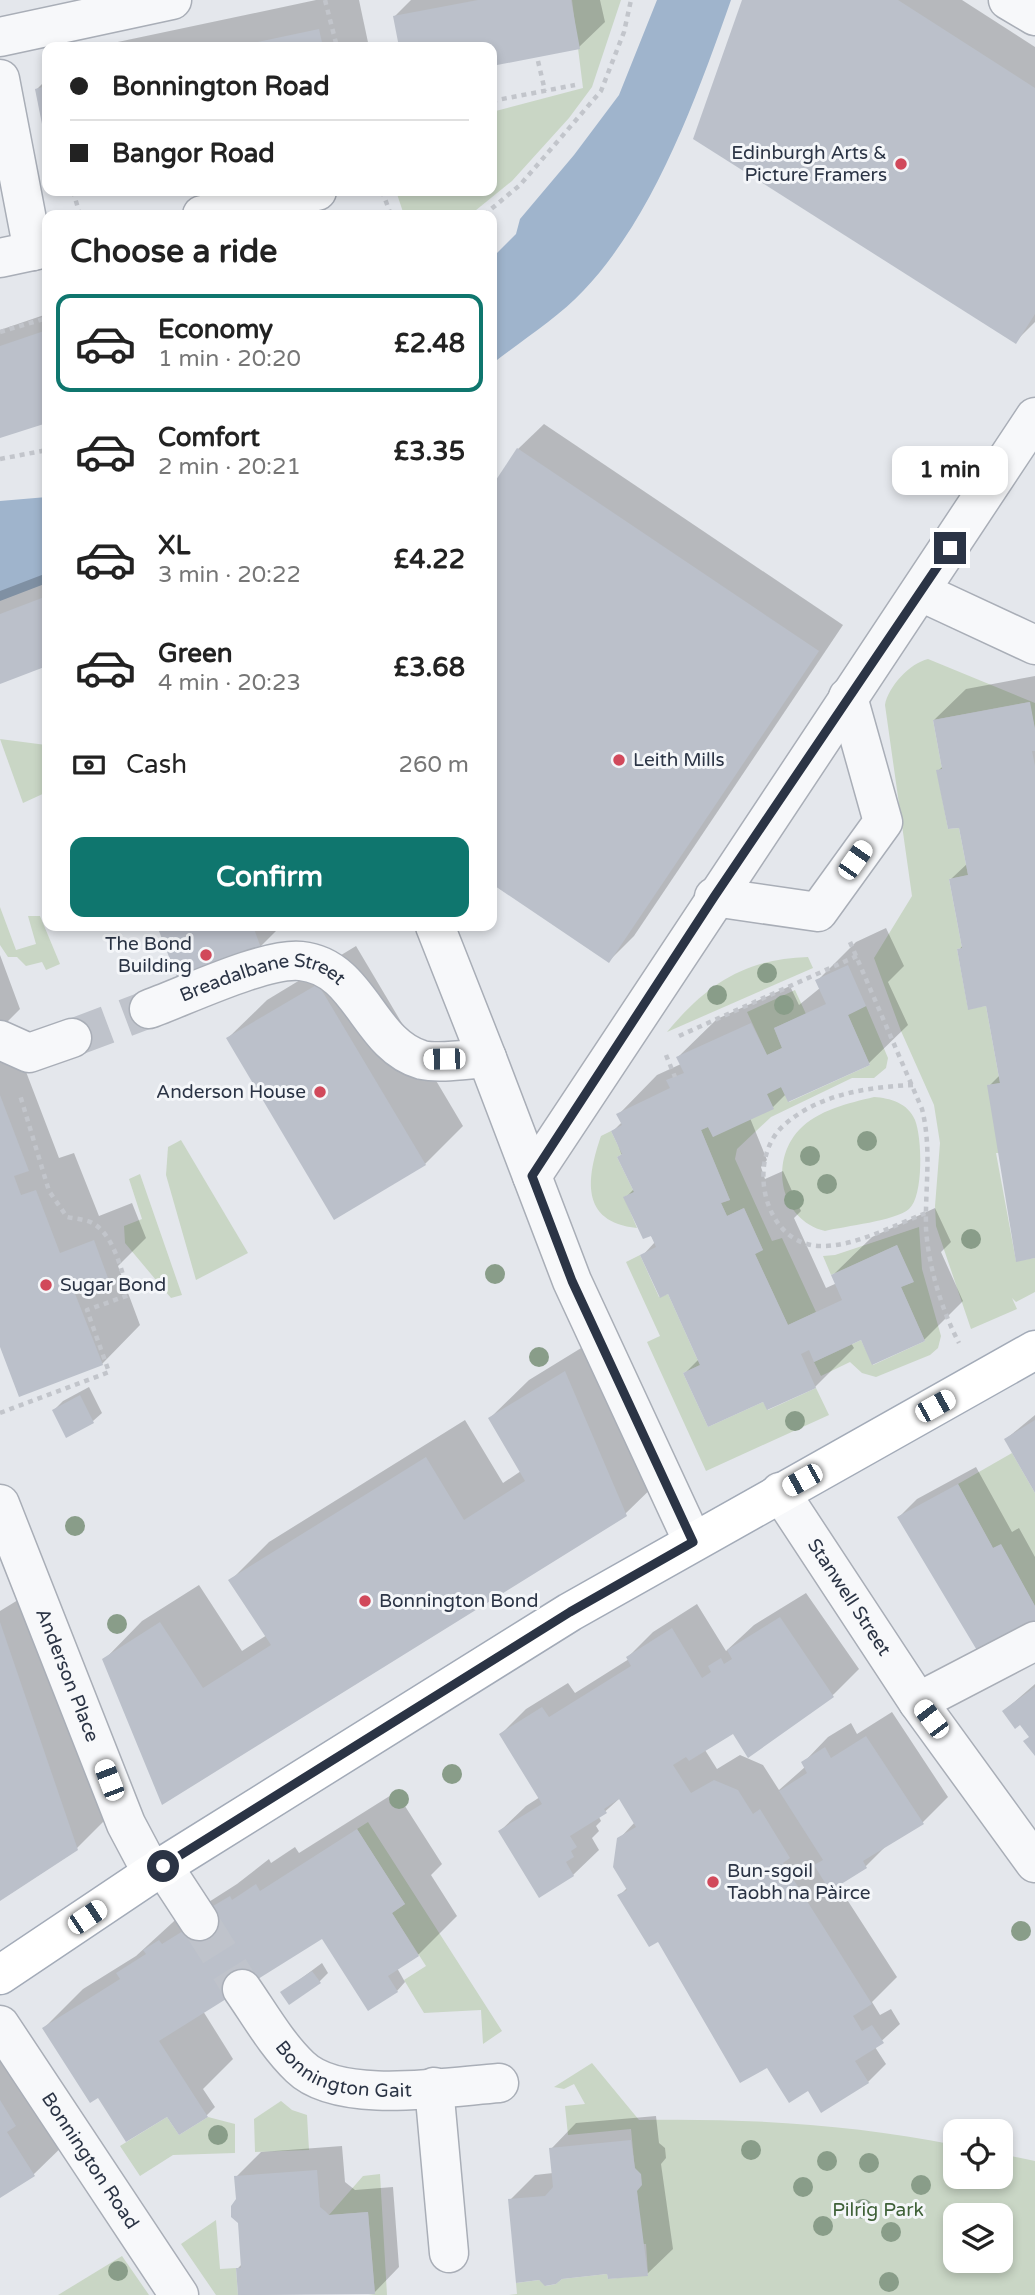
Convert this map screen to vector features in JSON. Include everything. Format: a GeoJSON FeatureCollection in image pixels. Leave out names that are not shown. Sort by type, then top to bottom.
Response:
{"type":"FeatureCollection","features":[{"type":"Feature","properties":{"kind":"main road"},"geometry":{"type":"LineString","coordinates":[[0,1975],[158,1870],[570,1612],[1035,1350]]}},
{"type":"Feature","properties":{"kind":"street"},"geometry":{"type":"LineString","coordinates":[[0,37],[172,0]]}},
{"type":"Feature","properties":{"kind":"street"},"geometry":{"type":"LineString","coordinates":[[1008,0],[1035,16]]}},
{"type":"Feature","properties":{"kind":"street"},"geometry":{"type":"LineString","coordinates":[[0,79],[27,252]]}},
{"type":"Feature","properties":{"kind":"street"},"geometry":{"type":"LineString","coordinates":[[226,210],[293,196]]}},
{"type":"Feature","properties":{"kind":"street"},"geometry":{"type":"LineString","coordinates":[[532,1176],[714,897],[921,592],[1035,417]]}},
{"type":"Feature","properties":{"kind":"street"},"geometry":{"type":"LineString","coordinates":[[921,592],[1035,645]]}},
{"type":"Feature","properties":{"kind":"street"},"geometry":{"type":"LineString","coordinates":[[714,897],[818,912],[883,822],[848,697]]}},
{"type":"Feature","properties":{"kind":"street"},"geometry":{"type":"LineString","coordinates":[[437,931],[572,1281],[693,1542]]}},
{"type":"Feature","properties":{"kind":"street","name":"Breadalbane Street"},"geometry":{"type":"LineString","coordinates":[[149,1009],[274,963],[303,961],[320,965],[340,977],[391,1040],[403,1050],[423,1060],[487,1058]]}},
{"type":"Feature","properties":{"kind":"street"},"geometry":{"type":"LineString","coordinates":[[0,1040],[29,1053],[72,1038]]}},
{"type":"Feature","properties":{"kind":"street","name":"Stanwell Street"},"geometry":{"type":"LineString","coordinates":[[780,1492],[918,1702],[1035,1863]]}},
{"type":"Feature","properties":{"kind":"street","name":"Anderson Place"},"geometry":{"type":"LineString","coordinates":[[0,1504],[9,1557],[126,1824],[158,1870]]}},
{"type":"Feature","properties":{"kind":"street"},"geometry":{"type":"LineString","coordinates":[[918,1702],[1035,1641]]}},
{"type":"Feature","properties":{"kind":"street"},"geometry":{"type":"LineString","coordinates":[[158,1870],[199,1921]]}},
{"type":"Feature","properties":{"kind":"street","name":"Bonnington Gait"},"geometry":{"type":"LineString","coordinates":[[242,1989],[288,2053],[301,2068],[319,2081],[339,2088],[366,2091],[499,2083]]}},
{"type":"Feature","properties":{"kind":"street","name":"Bonnington Road"},"geometry":{"type":"LineString","coordinates":[[0,2025],[179,2295]]}},
{"type":"Feature","properties":{"kind":"street","name":"Bonnington Gait"},"geometry":{"type":"LineString","coordinates":[[434,2087],[449,2253]]}},
{"type":"Feature","properties":{"kind":"path"},"geometry":{"type":"LineString","coordinates":[[325,0],[336,42]]}},
{"type":"Feature","properties":{"kind":"path"},"geometry":{"type":"LineString","coordinates":[[490,210],[520,185],[601,91],[624,32],[631,0]]}},
{"type":"Feature","properties":{"kind":"path"},"geometry":{"type":"LineString","coordinates":[[538,61],[545,91]]}},
{"type":"Feature","properties":{"kind":"path"},"geometry":{"type":"LineString","coordinates":[[497,100],[575,85]]}},
{"type":"Feature","properties":{"kind":"path"},"geometry":{"type":"LineString","coordinates":[[0,332],[42,319]]}},
{"type":"Feature","properties":{"kind":"path"},"geometry":{"type":"LineString","coordinates":[[0,459],[42,451]]}},
{"type":"Feature","properties":{"kind":"path"},"geometry":{"type":"LineString","coordinates":[[828,899],[857,956],[913,1085],[929,1134],[926,1213],[928,1246],[955,1335],[979,1381]]}},
{"type":"Feature","properties":{"kind":"path"},"geometry":{"type":"LineString","coordinates":[[674,1038],[857,956]]}},
{"type":"Feature","properties":{"kind":"path"},"geometry":{"type":"LineString","coordinates":[[662,1044],[675,1077]]}},
{"type":"Feature","properties":{"kind":"path"},"geometry":{"type":"LineString","coordinates":[[913,1085],[848,1093],[804,1112],[783,1126],[771,1141],[762,1170],[762,1185],[766,1200],[788,1232],[817,1246],[849,1241],[926,1213]]}},
{"type":"Feature","properties":{"kind":"path"},"geometry":{"type":"LineString","coordinates":[[0,1413],[109,1372],[87,1310],[129,1295],[117,1258],[103,1231],[92,1222],[67,1217],[49,1191],[17,1087]]}},
{"type":"Feature","properties":{"kind":"green space"},"geometry":{"type":"Polygon","coordinates":[[[572,0],[621,0],[592,87],[569,118],[512,181],[497,193],[497,111],[583,88],[572,0]]]}},
{"type":"Feature","properties":{"kind":"green space"},"geometry":{"type":"Polygon","coordinates":[[[398,196],[493,196],[476,210],[402,210],[398,196]]]}},
{"type":"Feature","properties":{"kind":"green space"},"geometry":{"type":"Polygon","coordinates":[[[928,659],[1035,703],[1035,729],[1029,702],[933,720],[942,769],[937,771],[948,829],[959,828],[968,875],[949,879],[962,948],[957,949],[968,1009],[986,1006],[1000,1083],[988,1085],[1000,1153],[996,1153],[1016,1261],[1035,1258],[1035,1292],[1016,1302],[1012,1298],[1017,1309],[971,1329],[936,1226],[940,1143],[934,1105],[901,1031],[874,958],[912,896],[885,705],[890,691],[901,677],[914,665],[928,659]]]}},
{"type":"Feature","properties":{"kind":"green space"},"geometry":{"type":"Polygon","coordinates":[[[0,739],[42,744],[42,794],[23,803],[0,739]]]}},
{"type":"Feature","properties":{"kind":"green space"},"geometry":{"type":"Polygon","coordinates":[[[0,907],[16,950],[36,944],[28,916],[40,916],[42,931],[46,931],[60,964],[46,970],[42,962],[26,966],[17,957],[8,957],[0,945],[0,907]]]}},
{"type":"Feature","properties":{"kind":"green space"},"geometry":{"type":"Polygon","coordinates":[[[808,957],[813,968],[667,1032],[697,1000],[729,977],[765,963],[808,957]]]}},
{"type":"Feature","properties":{"kind":"green space"},"geometry":{"type":"Polygon","coordinates":[[[795,990],[806,1014],[774,1028],[782,1048],[767,1055],[747,1012],[795,990]]]}},
{"type":"Feature","properties":{"kind":"green space"},"geometry":{"type":"Polygon","coordinates":[[[866,1006],[888,1058],[886,1068],[874,1078],[852,1078],[771,1117],[737,1149],[735,1159],[772,1241],[782,1238],[816,1312],[788,1325],[755,1254],[763,1250],[744,1208],[727,1216],[721,1203],[730,1200],[701,1130],[708,1127],[713,1137],[767,1094],[781,1087],[789,1102],[870,1065],[848,1015],[866,1006]]]}},
{"type":"Feature","properties":{"kind":"green space"},"geometry":{"type":"Polygon","coordinates":[[[874,1097],[898,1102],[908,1109],[915,1120],[920,1166],[914,1202],[902,1213],[869,1223],[825,1231],[810,1225],[789,1203],[784,1188],[784,1158],[790,1143],[799,1130],[815,1117],[834,1108],[874,1097]]]}},
{"type":"Feature","properties":{"kind":"green space"},"geometry":{"type":"Polygon","coordinates":[[[611,1131],[622,1154],[617,1157],[634,1192],[624,1197],[637,1228],[618,1224],[605,1217],[596,1207],[592,1195],[591,1182],[596,1151],[601,1136],[611,1131]]]}},
{"type":"Feature","properties":{"kind":"green space"},"geometry":{"type":"Polygon","coordinates":[[[181,1140],[248,1253],[196,1280],[166,1175],[168,1147],[181,1140]]]}},
{"type":"Feature","properties":{"kind":"green space"},"geometry":{"type":"Polygon","coordinates":[[[140,1174],[182,1295],[171,1298],[125,1243],[124,1226],[142,1219],[129,1179],[140,1174]]]}},
{"type":"Feature","properties":{"kind":"green space"},"geometry":{"type":"Polygon","coordinates":[[[919,1227],[922,1269],[941,1336],[938,1348],[930,1355],[876,1377],[862,1373],[850,1362],[821,1376],[814,1362],[861,1340],[873,1365],[925,1341],[901,1287],[913,1282],[897,1245],[831,1275],[823,1256],[835,1255],[919,1227]]]}},
{"type":"Feature","properties":{"kind":"green space"},"geometry":{"type":"Polygon","coordinates":[[[640,1255],[659,1297],[668,1294],[700,1365],[683,1373],[708,1427],[763,1402],[768,1410],[816,1388],[829,1415],[706,1471],[647,1342],[660,1336],[626,1262],[640,1255]]]}},
{"type":"Feature","properties":{"kind":"green space"},"geometry":{"type":"Polygon","coordinates":[[[1012,1453],[1035,1493],[1035,1606],[1001,1545],[993,1548],[958,1484],[1012,1453]]]}},
{"type":"Feature","properties":{"kind":"green space"},"geometry":{"type":"Polygon","coordinates":[[[368,1822],[502,2031],[483,2044],[481,2010],[424,2013],[404,1980],[426,1966],[392,1913],[405,1904],[357,1829],[368,1822]]]}},
{"type":"Feature","properties":{"kind":"green space","name":"Pilrig Park"},"geometry":{"type":"Polygon","coordinates":[[[592,2063],[639,2120],[798,2124],[877,2132],[943,2143],[943,2189],[1013,2189],[1013,2156],[1035,2161],[1035,2295],[509,2295],[517,2294],[516,2283],[539,2280],[546,2286],[556,2284],[562,2279],[607,2274],[608,2279],[648,2275],[646,2244],[642,2244],[631,2129],[568,2135],[565,2106],[585,2104],[574,2084],[564,2089],[554,2087],[592,2063]]]}},
{"type":"Feature","properties":{"kind":"green space"},"geometry":{"type":"Polygon","coordinates":[[[281,2101],[292,2110],[307,2115],[309,2150],[255,2152],[254,2119],[281,2101]]]}},
{"type":"Feature","properties":{"kind":"green space"},"geometry":{"type":"Polygon","coordinates":[[[167,2117],[179,2135],[208,2117],[235,2124],[235,2153],[173,2155],[140,2176],[120,2146],[167,2117]]]}},
{"type":"Feature","properties":{"kind":"green space"},"geometry":{"type":"Polygon","coordinates":[[[380,2174],[387,2295],[368,2295],[375,2294],[368,2212],[329,2215],[363,2176],[380,2174]]]}},
{"type":"Feature","properties":{"kind":"green space"},"geometry":{"type":"Polygon","coordinates":[[[216,2220],[220,2269],[236,2268],[238,2295],[216,2295],[181,2244],[216,2220]]]}},
{"type":"Feature","properties":{"kind":"green space"},"geometry":{"type":"Polygon","coordinates":[[[122,2256],[149,2295],[58,2295],[122,2256]]]}},
{"type":"Feature","properties":{"kind":"water"},"geometry":{"type":"Polygon","coordinates":[[[657,0],[731,0],[704,75],[671,153],[632,227],[609,260],[574,300],[497,360],[497,253],[516,234],[520,219],[574,155],[619,95],[657,0]]]}},
{"type":"Feature","properties":{"kind":"water"},"geometry":{"type":"Polygon","coordinates":[[[42,497],[42,585],[0,601],[0,501],[42,497]]]}},
{"type":"Feature","properties":{"kind":"building"},"geometry":{"type":"Polygon","coordinates":[[[478,0],[571,0],[580,49],[497,65],[497,42],[398,42],[393,16],[478,0]]]}},
{"type":"Feature","properties":{"kind":"building"},"geometry":{"type":"Polygon","coordinates":[[[742,0],[898,0],[1035,88],[1035,314],[1016,344],[693,139],[742,0]]]}},
{"type":"Feature","properties":{"kind":"building"},"geometry":{"type":"Polygon","coordinates":[[[319,29],[322,42],[257,42],[319,29]]]}},
{"type":"Feature","properties":{"kind":"building"},"geometry":{"type":"Polygon","coordinates":[[[42,87],[42,124],[35,89],[42,87]]]}},
{"type":"Feature","properties":{"kind":"building"},"geometry":{"type":"Polygon","coordinates":[[[42,332],[42,425],[0,438],[0,346],[42,332]]]}},
{"type":"Feature","properties":{"kind":"building","name":"Leith Mills"},"geometry":{"type":"Polygon","coordinates":[[[517,448],[819,651],[609,963],[497,887],[497,478],[517,448]]]}},
{"type":"Feature","properties":{"kind":"building"},"geometry":{"type":"Polygon","coordinates":[[[42,598],[42,668],[0,684],[0,614],[42,598]]]}},
{"type":"Feature","properties":{"kind":"building"},"geometry":{"type":"Polygon","coordinates":[[[1030,702],[1035,729],[1035,751],[1032,751],[1035,766],[1035,1258],[1016,1262],[987,1085],[1000,1083],[986,1006],[968,1010],[957,949],[962,948],[949,879],[968,875],[959,828],[948,829],[936,770],[942,769],[933,720],[1030,702]]]}},
{"type":"Feature","properties":{"kind":"building","name":"The Bond Building"},"geometry":{"type":"Polygon","coordinates":[[[159,931],[255,931],[261,948],[178,980],[159,931]]]}},
{"type":"Feature","properties":{"kind":"building"},"geometry":{"type":"Polygon","coordinates":[[[848,965],[866,1006],[848,1015],[870,1065],[788,1102],[781,1087],[767,1094],[774,1109],[713,1137],[708,1127],[701,1130],[730,1200],[721,1203],[727,1216],[744,1208],[763,1250],[755,1254],[788,1325],[842,1300],[831,1275],[897,1245],[914,1282],[901,1287],[925,1341],[872,1365],[861,1340],[814,1362],[809,1350],[801,1354],[816,1388],[767,1410],[763,1402],[708,1427],[683,1373],[700,1365],[668,1294],[660,1298],[640,1255],[656,1247],[651,1236],[643,1239],[623,1197],[634,1192],[617,1157],[622,1154],[611,1131],[622,1125],[616,1114],[670,1088],[666,1080],[684,1073],[676,1057],[751,1023],[767,1055],[782,1048],[774,1028],[826,1004],[815,980],[848,965]]]}},
{"type":"Feature","properties":{"kind":"building","name":"Anderson House"},"geometry":{"type":"Polygon","coordinates":[[[318,984],[426,1165],[334,1220],[226,1038],[318,984]]]}},
{"type":"Feature","properties":{"kind":"building","name":"Sugar Bond"},"geometry":{"type":"Polygon","coordinates":[[[0,1095],[29,1171],[14,1176],[21,1195],[36,1190],[60,1253],[94,1240],[108,1278],[74,1291],[103,1365],[19,1397],[0,1347],[0,1095]]]}},
{"type":"Feature","properties":{"kind":"building","name":"Bonnington Bond"},"geometry":{"type":"Polygon","coordinates":[[[565,1371],[627,1516],[162,1805],[102,1659],[160,1622],[203,1688],[271,1645],[228,1580],[426,1457],[464,1520],[525,1481],[488,1418],[565,1371]]]}},
{"type":"Feature","properties":{"kind":"building"},"geometry":{"type":"Polygon","coordinates":[[[80,1395],[94,1423],[66,1438],[52,1410],[80,1395]]]}},
{"type":"Feature","properties":{"kind":"building"},"geometry":{"type":"Polygon","coordinates":[[[1035,1420],[1035,1493],[1004,1439],[1035,1420]]]}},
{"type":"Feature","properties":{"kind":"building"},"geometry":{"type":"Polygon","coordinates":[[[958,1484],[993,1548],[1001,1544],[1035,1606],[1035,1621],[978,1652],[897,1517],[958,1484]]]}},
{"type":"Feature","properties":{"kind":"building"},"geometry":{"type":"Polygon","coordinates":[[[780,1617],[834,1697],[748,1758],[733,1734],[689,1761],[686,1757],[673,1765],[691,1793],[714,1780],[738,1790],[753,1814],[760,1809],[790,1858],[783,1863],[872,2004],[853,2016],[862,2031],[872,2025],[884,2043],[855,2061],[869,2083],[821,2113],[808,2091],[789,2103],[767,2068],[740,2083],[658,1942],[649,1947],[617,1895],[627,1890],[613,1867],[617,1838],[636,1827],[619,1799],[604,1809],[607,1813],[570,1836],[577,1847],[571,1851],[574,1857],[566,1862],[574,1876],[539,1898],[498,1831],[542,1804],[499,1734],[542,1707],[549,1717],[631,1666],[626,1657],[672,1628],[702,1678],[711,1672],[708,1666],[721,1658],[724,1664],[732,1659],[727,1650],[780,1617]]]}},
{"type":"Feature","properties":{"kind":"building"},"geometry":{"type":"Polygon","coordinates":[[[0,1622],[78,1850],[0,1901],[0,1622]]]}},
{"type":"Feature","properties":{"kind":"building"},"geometry":{"type":"Polygon","coordinates":[[[1035,1687],[1035,1756],[1023,1741],[1029,1737],[1020,1725],[1015,1729],[1002,1711],[1035,1687]]]}},
{"type":"Feature","properties":{"kind":"building"},"geometry":{"type":"Polygon","coordinates":[[[866,1736],[924,1824],[863,1861],[867,1868],[830,1891],[814,1865],[823,1860],[779,1791],[807,1773],[801,1762],[825,1747],[831,1758],[866,1736]]]}},
{"type":"Feature","properties":{"kind":"building"},"geometry":{"type":"Polygon","coordinates":[[[357,1829],[405,1904],[392,1913],[419,1956],[388,1976],[398,1992],[368,2011],[322,1939],[159,2041],[208,2117],[179,2135],[167,2117],[126,2142],[98,2098],[90,2103],[42,2028],[120,1979],[116,1973],[146,1954],[143,1950],[159,1940],[162,1944],[216,1910],[213,1906],[230,1896],[232,1900],[256,1884],[260,1891],[357,1829]]]}},
{"type":"Feature","properties":{"kind":"building"},"geometry":{"type":"Polygon","coordinates":[[[312,1971],[321,1983],[289,2005],[280,1992],[312,1971]]]}},
{"type":"Feature","properties":{"kind":"building"},"geometry":{"type":"Polygon","coordinates":[[[0,2100],[16,2126],[7,2132],[35,2176],[0,2198],[0,2100]]]}},
{"type":"Feature","properties":{"kind":"building"},"geometry":{"type":"Polygon","coordinates":[[[631,2140],[635,2168],[641,2174],[642,2185],[637,2191],[648,2276],[608,2279],[607,2274],[562,2279],[556,2284],[545,2286],[539,2280],[516,2283],[508,2199],[545,2196],[553,2187],[549,2148],[631,2140]]]}},
{"type":"Feature","properties":{"kind":"building"},"geometry":{"type":"Polygon","coordinates":[[[317,2170],[320,2207],[329,2215],[368,2212],[375,2294],[238,2295],[236,2268],[241,2268],[238,2223],[231,2217],[231,2206],[236,2199],[234,2176],[317,2170]]]}},
{"type":"Feature","properties":{"kind":"tunnel"},"geometry":{"type":"LineString","coordinates":[[72,1038],[149,1009]]}},
{"type":"Feature","properties":{"kind":"tunnel"},"geometry":{"type":"LineString","coordinates":[[199,1921],[242,1989]]}},
{"type":"Feature","properties":{"kind":"place","name":"Edinburgh Arts & Picture Framers"},"geometry":{"type":"Point","coordinates":[901,164]}},
{"type":"Feature","properties":{"kind":"place","name":"Leith Mills"},"geometry":{"type":"Point","coordinates":[619,760]}},
{"type":"Feature","properties":{"kind":"place","name":"The Bond Building"},"geometry":{"type":"Point","coordinates":[206,955]}},
{"type":"Feature","properties":{"kind":"place","name":"Anderson House"},"geometry":{"type":"Point","coordinates":[320,1092]}},
{"type":"Feature","properties":{"kind":"place","name":"Sugar Bond"},"geometry":{"type":"Point","coordinates":[46,1285]}},
{"type":"Feature","properties":{"kind":"place","name":"Bonnington Bond"},"geometry":{"type":"Point","coordinates":[365,1601]}},
{"type":"Feature","properties":{"kind":"place","name":"Bun-sgoil Taobh na Pàirce"},"geometry":{"type":"Point","coordinates":[713,1882]}},
{"type":"Feature","properties":{"kind":"route"},"geometry":{"type":"LineString","coordinates":[[163,1866],[570,1612],[693,1542],[572,1281],[532,1176],[714,897],[950,548]]}}]}
